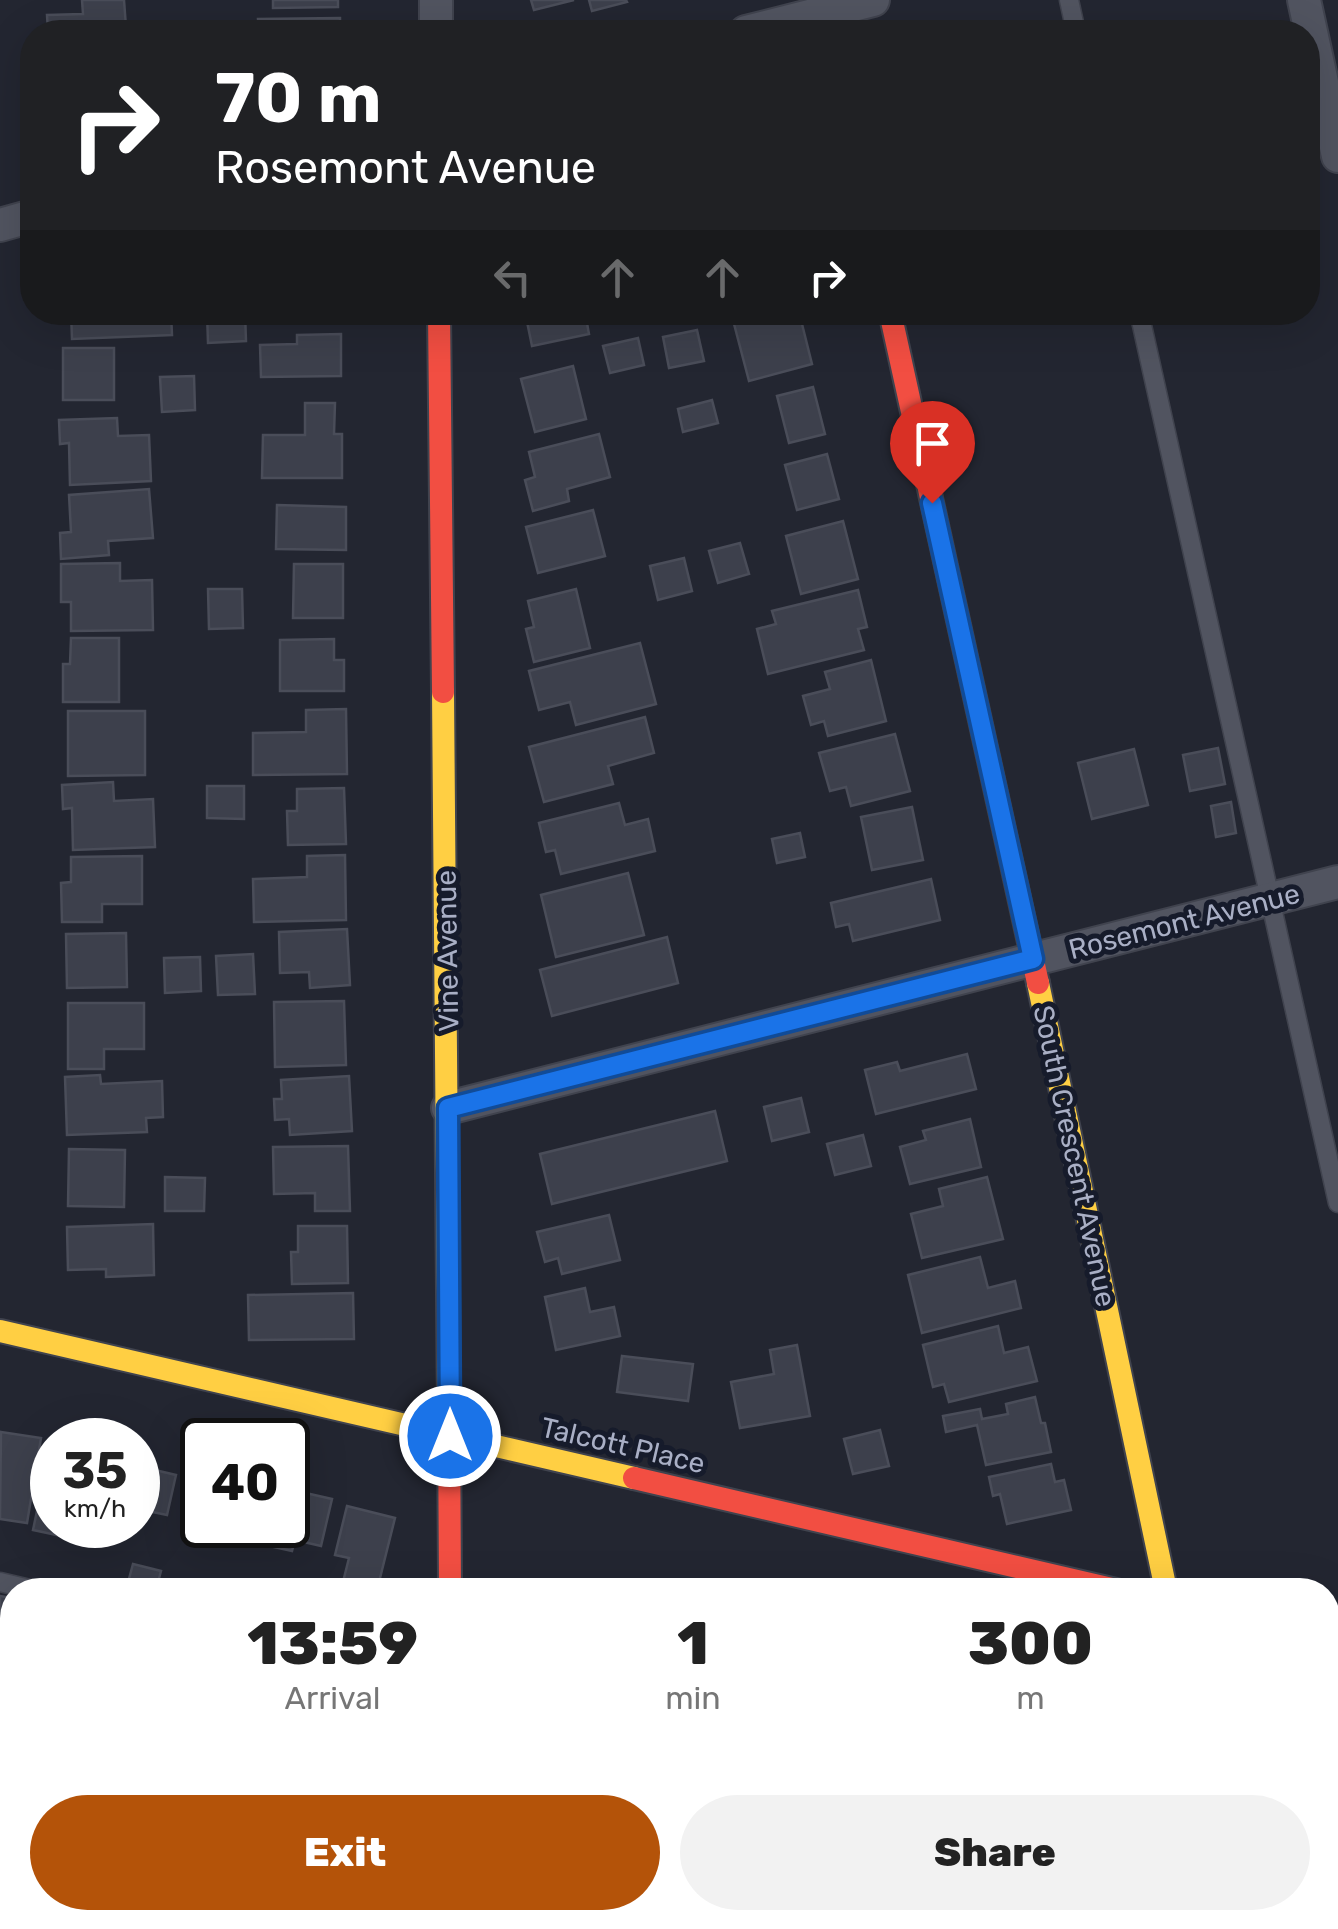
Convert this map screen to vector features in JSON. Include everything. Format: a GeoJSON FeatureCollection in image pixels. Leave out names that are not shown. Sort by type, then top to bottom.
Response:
{"type":"FeatureCollection","features":[{"type":"Feature","properties":{"kind":"street"},"geometry":{"type":"LineString","coordinates":[[830,20],[873,0]]}},
{"type":"Feature","properties":{"kind":"street"},"geometry":{"type":"LineString","coordinates":[[1320,73],[1338,156]]}},
{"type":"Feature","properties":{"kind":"street","name":"Vine Avenue"},"geometry":{"type":"LineString","coordinates":[[439,325],[450,1578]]}},
{"type":"Feature","properties":{"kind":"street","name":"South Crescent Avenue"},"geometry":{"type":"LineString","coordinates":[[893,325],[1033,959],[1163,1578]]}},
{"type":"Feature","properties":{"kind":"street","name":"Rosemont Avenue"},"geometry":{"type":"LineString","coordinates":[[448,1108],[1338,882]]}},
{"type":"Feature","properties":{"kind":"street","name":"Talcott Place"},"geometry":{"type":"LineString","coordinates":[[0,1331],[1064,1578]]}},
{"type":"Feature","properties":{"kind":"lane"},"geometry":{"type":"LineString","coordinates":[[1143,325],[1338,1203]]}},
{"type":"Feature","properties":{"kind":"building"},"geometry":{"type":"Polygon","coordinates":[[[82,0],[124,0],[125,20],[47,20],[47,15],[83,14],[82,0]]]}},
{"type":"Feature","properties":{"kind":"building"},"geometry":{"type":"Polygon","coordinates":[[[273,0],[338,0],[338,7],[273,8],[273,0]]]}},
{"type":"Feature","properties":{"kind":"building"},"geometry":{"type":"Polygon","coordinates":[[[531,0],[574,0],[534,10],[531,0]]]}},
{"type":"Feature","properties":{"kind":"building"},"geometry":{"type":"Polygon","coordinates":[[[589,0],[626,0],[627,2],[592,11],[589,0]]]}},
{"type":"Feature","properties":{"kind":"building"},"geometry":{"type":"Polygon","coordinates":[[[340,18],[340,20],[258,20],[340,18]]]}},
{"type":"Feature","properties":{"kind":"building"},"geometry":{"type":"Polygon","coordinates":[[[71,325],[172,325],[172,335],[72,339],[71,325]]]}},
{"type":"Feature","properties":{"kind":"building"},"geometry":{"type":"Polygon","coordinates":[[[207,325],[245,325],[246,341],[208,343],[207,325]]]}},
{"type":"Feature","properties":{"kind":"building"},"geometry":{"type":"Polygon","coordinates":[[[528,325],[587,325],[589,334],[532,346],[528,325]]]}},
{"type":"Feature","properties":{"kind":"building"},"geometry":{"type":"Polygon","coordinates":[[[734,325],[802,325],[812,364],[749,381],[734,325]]]}},
{"type":"Feature","properties":{"kind":"building"},"geometry":{"type":"Polygon","coordinates":[[[697,330],[704,361],[669,368],[663,337],[697,330]]]}},
{"type":"Feature","properties":{"kind":"building"},"geometry":{"type":"Polygon","coordinates":[[[341,334],[341,376],[261,377],[260,345],[297,344],[297,335],[341,334]]]}},
{"type":"Feature","properties":{"kind":"building"},"geometry":{"type":"Polygon","coordinates":[[[638,338],[644,365],[610,373],[603,346],[638,338]]]}},
{"type":"Feature","properties":{"kind":"building"},"geometry":{"type":"Polygon","coordinates":[[[63,348],[114,348],[114,400],[63,400],[63,348]]]}},
{"type":"Feature","properties":{"kind":"building"},"geometry":{"type":"Polygon","coordinates":[[[573,366],[586,419],[535,432],[521,379],[573,366]]]}},
{"type":"Feature","properties":{"kind":"building"},"geometry":{"type":"Polygon","coordinates":[[[194,376],[195,410],[162,412],[160,377],[194,376]]]}},
{"type":"Feature","properties":{"kind":"building"},"geometry":{"type":"Polygon","coordinates":[[[813,387],[825,434],[789,443],[777,396],[813,387]]]}},
{"type":"Feature","properties":{"kind":"building"},"geometry":{"type":"Polygon","coordinates":[[[712,400],[718,423],[683,432],[678,409],[712,400]]]}},
{"type":"Feature","properties":{"kind":"building"},"geometry":{"type":"Polygon","coordinates":[[[305,403],[335,403],[334,434],[342,434],[342,478],[262,478],[263,435],[305,435],[305,403]]]}},
{"type":"Feature","properties":{"kind":"building"},"geometry":{"type":"Polygon","coordinates":[[[117,418],[118,436],[149,435],[151,481],[70,485],[69,443],[60,444],[59,420],[117,418]]]}},
{"type":"Feature","properties":{"kind":"building"},"geometry":{"type":"Polygon","coordinates":[[[599,434],[610,477],[567,489],[569,501],[533,511],[525,480],[535,477],[529,452],[599,434]]]}},
{"type":"Feature","properties":{"kind":"building"},"geometry":{"type":"Polygon","coordinates":[[[827,454],[839,499],[797,510],[785,465],[827,454]]]}},
{"type":"Feature","properties":{"kind":"building"},"geometry":{"type":"Polygon","coordinates":[[[149,489],[153,538],[108,541],[109,555],[61,559],[60,533],[71,532],[69,495],[149,489]]]}},
{"type":"Feature","properties":{"kind":"building"},"geometry":{"type":"Polygon","coordinates":[[[277,505],[346,507],[346,550],[276,549],[277,505]]]}},
{"type":"Feature","properties":{"kind":"building"},"geometry":{"type":"Polygon","coordinates":[[[593,510],[605,556],[538,573],[526,527],[593,510]]]}},
{"type":"Feature","properties":{"kind":"building"},"geometry":{"type":"Polygon","coordinates":[[[843,521],[858,579],[801,594],[786,536],[843,521]]]}},
{"type":"Feature","properties":{"kind":"building"},"geometry":{"type":"Polygon","coordinates":[[[740,543],[749,574],[718,583],[709,551],[740,543]]]}},
{"type":"Feature","properties":{"kind":"building"},"geometry":{"type":"Polygon","coordinates":[[[684,558],[692,591],[658,600],[650,566],[684,558]]]}},
{"type":"Feature","properties":{"kind":"building"},"geometry":{"type":"Polygon","coordinates":[[[120,563],[120,581],[152,580],[153,630],[71,631],[71,602],[61,602],[61,564],[120,563]]]}},
{"type":"Feature","properties":{"kind":"building"},"geometry":{"type":"Polygon","coordinates":[[[294,564],[343,564],[343,618],[293,618],[294,564]]]}},
{"type":"Feature","properties":{"kind":"building"},"geometry":{"type":"Polygon","coordinates":[[[208,589],[242,589],[243,628],[209,629],[208,589]]]}},
{"type":"Feature","properties":{"kind":"building"},"geometry":{"type":"Polygon","coordinates":[[[576,589],[590,648],[534,662],[526,629],[534,627],[528,601],[576,589]]]}},
{"type":"Feature","properties":{"kind":"building"},"geometry":{"type":"Polygon","coordinates":[[[858,590],[867,627],[858,629],[864,650],[768,674],[757,629],[776,624],[772,611],[858,590]]]}},
{"type":"Feature","properties":{"kind":"building"},"geometry":{"type":"Polygon","coordinates":[[[71,638],[119,638],[119,702],[63,702],[63,664],[70,664],[71,638]]]}},
{"type":"Feature","properties":{"kind":"building"},"geometry":{"type":"Polygon","coordinates":[[[334,639],[334,660],[344,660],[344,691],[280,691],[280,640],[334,639]]]}},
{"type":"Feature","properties":{"kind":"building"},"geometry":{"type":"Polygon","coordinates":[[[640,643],[656,704],[576,725],[570,702],[539,710],[529,671],[640,643]]]}},
{"type":"Feature","properties":{"kind":"building"},"geometry":{"type":"Polygon","coordinates":[[[871,660],[886,721],[828,736],[824,721],[811,725],[803,696],[830,689],[825,672],[871,660]]]}},
{"type":"Feature","properties":{"kind":"building"},"geometry":{"type":"Polygon","coordinates":[[[346,709],[347,774],[253,775],[253,733],[306,732],[306,710],[346,709]]]}},
{"type":"Feature","properties":{"kind":"building"},"geometry":{"type":"Polygon","coordinates":[[[68,711],[145,711],[145,775],[68,776],[68,711]]]}},
{"type":"Feature","properties":{"kind":"building"},"geometry":{"type":"Polygon","coordinates":[[[645,717],[654,753],[608,766],[613,784],[544,802],[529,747],[645,717]]]}},
{"type":"Feature","properties":{"kind":"building"},"geometry":{"type":"Polygon","coordinates":[[[895,734],[910,791],[851,806],[846,787],[830,791],[819,753],[895,734]]]}},
{"type":"Feature","properties":{"kind":"building"},"geometry":{"type":"Polygon","coordinates":[[[1218,748],[1225,784],[1190,791],[1183,755],[1218,748]]]}},
{"type":"Feature","properties":{"kind":"building"},"geometry":{"type":"Polygon","coordinates":[[[1134,749],[1148,805],[1092,819],[1078,763],[1134,749]]]}},
{"type":"Feature","properties":{"kind":"building"},"geometry":{"type":"Polygon","coordinates":[[[113,782],[114,801],[153,799],[155,847],[73,850],[72,808],[63,809],[62,785],[113,782]]]}},
{"type":"Feature","properties":{"kind":"building"},"geometry":{"type":"Polygon","coordinates":[[[207,786],[244,786],[244,819],[207,818],[207,786]]]}},
{"type":"Feature","properties":{"kind":"building"},"geometry":{"type":"Polygon","coordinates":[[[344,788],[346,844],[288,845],[287,811],[297,811],[297,789],[344,788]]]}},
{"type":"Feature","properties":{"kind":"building"},"geometry":{"type":"Polygon","coordinates":[[[1231,802],[1236,833],[1216,837],[1211,806],[1231,802]]]}},
{"type":"Feature","properties":{"kind":"building"},"geometry":{"type":"Polygon","coordinates":[[[619,803],[625,825],[648,819],[655,851],[561,874],[555,850],[546,852],[539,823],[619,803]]]}},
{"type":"Feature","properties":{"kind":"building"},"geometry":{"type":"Polygon","coordinates":[[[912,807],[923,860],[872,870],[861,817],[912,807]]]}},
{"type":"Feature","properties":{"kind":"building"},"geometry":{"type":"Polygon","coordinates":[[[800,833],[805,857],[777,863],[772,839],[800,833]]]}},
{"type":"Feature","properties":{"kind":"building"},"geometry":{"type":"Polygon","coordinates":[[[345,855],[346,920],[254,922],[253,879],[307,877],[307,856],[345,855]]]}},
{"type":"Feature","properties":{"kind":"building"},"geometry":{"type":"Polygon","coordinates":[[[142,856],[142,904],[102,904],[102,922],[62,922],[61,883],[71,882],[71,857],[142,856]]]}},
{"type":"Feature","properties":{"kind":"building"},"geometry":{"type":"Polygon","coordinates":[[[628,873],[644,935],[556,957],[541,895],[628,873]]]}},
{"type":"Feature","properties":{"kind":"building"},"geometry":{"type":"Polygon","coordinates":[[[931,879],[940,920],[853,941],[849,924],[836,927],[831,903],[931,879]]]}},
{"type":"Feature","properties":{"kind":"building"},"geometry":{"type":"Polygon","coordinates":[[[347,929],[350,985],[310,988],[309,972],[280,973],[279,932],[347,929]]]}},
{"type":"Feature","properties":{"kind":"building"},"geometry":{"type":"Polygon","coordinates":[[[126,933],[127,987],[67,988],[66,934],[126,933]]]}},
{"type":"Feature","properties":{"kind":"building"},"geometry":{"type":"Polygon","coordinates":[[[667,937],[678,983],[552,1016],[540,970],[667,937]]]}},
{"type":"Feature","properties":{"kind":"building"},"geometry":{"type":"Polygon","coordinates":[[[253,954],[255,994],[218,995],[216,956],[253,954]]]}},
{"type":"Feature","properties":{"kind":"building"},"geometry":{"type":"Polygon","coordinates":[[[200,957],[201,991],[165,993],[164,958],[200,957]]]}},
{"type":"Feature","properties":{"kind":"building"},"geometry":{"type":"Polygon","coordinates":[[[344,1001],[346,1065],[275,1067],[274,1002],[344,1001]]]}},
{"type":"Feature","properties":{"kind":"building"},"geometry":{"type":"Polygon","coordinates":[[[68,1003],[144,1003],[144,1049],[104,1049],[104,1069],[68,1069],[68,1003]]]}},
{"type":"Feature","properties":{"kind":"building"},"geometry":{"type":"Polygon","coordinates":[[[967,1054],[976,1089],[876,1114],[865,1070],[897,1062],[900,1071],[967,1054]]]}},
{"type":"Feature","properties":{"kind":"building"},"geometry":{"type":"Polygon","coordinates":[[[100,1075],[101,1084],[162,1081],[163,1117],[146,1118],[147,1132],[67,1135],[65,1077],[100,1075]]]}},
{"type":"Feature","properties":{"kind":"building"},"geometry":{"type":"Polygon","coordinates":[[[349,1076],[352,1131],[290,1135],[289,1119],[275,1120],[274,1099],[282,1099],[281,1080],[349,1076]]]}},
{"type":"Feature","properties":{"kind":"building"},"geometry":{"type":"Polygon","coordinates":[[[801,1098],[809,1132],[772,1141],[764,1107],[801,1098]]]}},
{"type":"Feature","properties":{"kind":"building"},"geometry":{"type":"Polygon","coordinates":[[[715,1111],[727,1161],[552,1204],[540,1154],[715,1111]]]}},
{"type":"Feature","properties":{"kind":"building"},"geometry":{"type":"Polygon","coordinates":[[[970,1119],[981,1167],[910,1184],[900,1147],[926,1140],[923,1131],[970,1119]]]}},
{"type":"Feature","properties":{"kind":"building"},"geometry":{"type":"Polygon","coordinates":[[[863,1135],[871,1166],[835,1175],[827,1144],[863,1135]]]}},
{"type":"Feature","properties":{"kind":"building"},"geometry":{"type":"Polygon","coordinates":[[[348,1146],[350,1211],[315,1211],[315,1193],[274,1194],[273,1147],[348,1146]]]}},
{"type":"Feature","properties":{"kind":"building"},"geometry":{"type":"Polygon","coordinates":[[[69,1149],[125,1150],[124,1207],[68,1206],[69,1149]]]}},
{"type":"Feature","properties":{"kind":"building"},"geometry":{"type":"Polygon","coordinates":[[[165,1177],[205,1178],[204,1211],[165,1211],[165,1177]]]}},
{"type":"Feature","properties":{"kind":"building"},"geometry":{"type":"Polygon","coordinates":[[[987,1177],[1003,1239],[922,1258],[911,1214],[943,1206],[939,1189],[987,1177]]]}},
{"type":"Feature","properties":{"kind":"building"},"geometry":{"type":"Polygon","coordinates":[[[609,1215],[620,1260],[562,1274],[558,1258],[545,1262],[537,1232],[609,1215]]]}},
{"type":"Feature","properties":{"kind":"building"},"geometry":{"type":"Polygon","coordinates":[[[153,1224],[154,1275],[106,1277],[106,1269],[68,1270],[67,1227],[153,1224]]]}},
{"type":"Feature","properties":{"kind":"building"},"geometry":{"type":"Polygon","coordinates":[[[298,1226],[347,1226],[348,1283],[292,1284],[291,1252],[298,1252],[298,1226]]]}},
{"type":"Feature","properties":{"kind":"building"},"geometry":{"type":"Polygon","coordinates":[[[980,1257],[988,1288],[1015,1281],[1021,1308],[922,1333],[908,1275],[980,1257]]]}},
{"type":"Feature","properties":{"kind":"building"},"geometry":{"type":"Polygon","coordinates":[[[585,1288],[590,1312],[614,1307],[620,1336],[556,1350],[545,1297],[585,1288]]]}},
{"type":"Feature","properties":{"kind":"building"},"geometry":{"type":"Polygon","coordinates":[[[353,1293],[354,1339],[249,1340],[248,1295],[353,1293]]]}},
{"type":"Feature","properties":{"kind":"building"},"geometry":{"type":"Polygon","coordinates":[[[998,1326],[1004,1353],[1028,1347],[1037,1381],[949,1402],[944,1384],[933,1387],[923,1345],[998,1326]]]}},
{"type":"Feature","properties":{"kind":"building"},"geometry":{"type":"Polygon","coordinates":[[[797,1345],[810,1416],[740,1428],[731,1382],[774,1374],[770,1350],[797,1345]]]}},
{"type":"Feature","properties":{"kind":"building"},"geometry":{"type":"Polygon","coordinates":[[[622,1356],[693,1364],[688,1401],[617,1392],[622,1356]]]}},
{"type":"Feature","properties":{"kind":"building"},"geometry":{"type":"Polygon","coordinates":[[[1035,1397],[1051,1452],[986,1465],[977,1425],[946,1432],[943,1416],[980,1409],[982,1419],[1008,1414],[1006,1404],[1035,1397]]]}},
{"type":"Feature","properties":{"kind":"building"},"geometry":{"type":"Polygon","coordinates":[[[880,1430],[889,1466],[853,1474],[844,1439],[880,1430]]]}},
{"type":"Feature","properties":{"kind":"building"},"geometry":{"type":"Polygon","coordinates":[[[1,1432],[30,1436],[27,1523],[0,1519],[1,1432]]]}},
{"type":"Feature","properties":{"kind":"building"},"geometry":{"type":"Polygon","coordinates":[[[1051,1464],[1055,1482],[1064,1480],[1071,1510],[1007,1524],[1000,1494],[993,1496],[989,1477],[1051,1464]]]}},
{"type":"Feature","properties":{"kind":"building"},"geometry":{"type":"Polygon","coordinates":[[[160,1471],[176,1475],[167,1515],[160,1514],[160,1471]]]}},
{"type":"Feature","properties":{"kind":"building"},"geometry":{"type":"Polygon","coordinates":[[[310,1494],[332,1499],[321,1546],[310,1543],[310,1494]]]}},
{"type":"Feature","properties":{"kind":"building"},"geometry":{"type":"Polygon","coordinates":[[[347,1506],[395,1518],[380,1578],[344,1578],[349,1558],[335,1555],[347,1506]]]}},
{"type":"Feature","properties":{"kind":"building"},"geometry":{"type":"Polygon","coordinates":[[[133,1564],[161,1571],[159,1578],[129,1578],[133,1564]]]}},
{"type":"Feature","properties":{"kind":"traffic: slow"},"geometry":{"type":"LineString","coordinates":[[443,692],[449,1414]]}},
{"type":"Feature","properties":{"kind":"traffic: slow"},"geometry":{"type":"LineString","coordinates":[[1038,983],[1163,1578]]}},
{"type":"Feature","properties":{"kind":"traffic: slow"},"geometry":{"type":"LineString","coordinates":[[0,1331],[634,1478]]}},
{"type":"Feature","properties":{"kind":"traffic: jam"},"geometry":{"type":"LineString","coordinates":[[439,325],[443,692]]}},
{"type":"Feature","properties":{"kind":"traffic: jam"},"geometry":{"type":"LineString","coordinates":[[893,325],[1038,983]]}},
{"type":"Feature","properties":{"kind":"traffic: jam"},"geometry":{"type":"LineString","coordinates":[[449,1414],[450,1578]]}},
{"type":"Feature","properties":{"kind":"traffic: jam"},"geometry":{"type":"LineString","coordinates":[[634,1478],[1064,1578]]}},
{"type":"Feature","properties":{"kind":"route"},"geometry":{"type":"LineString","coordinates":[[450,1436],[448,1108],[1033,959],[932,503]]}}]}
